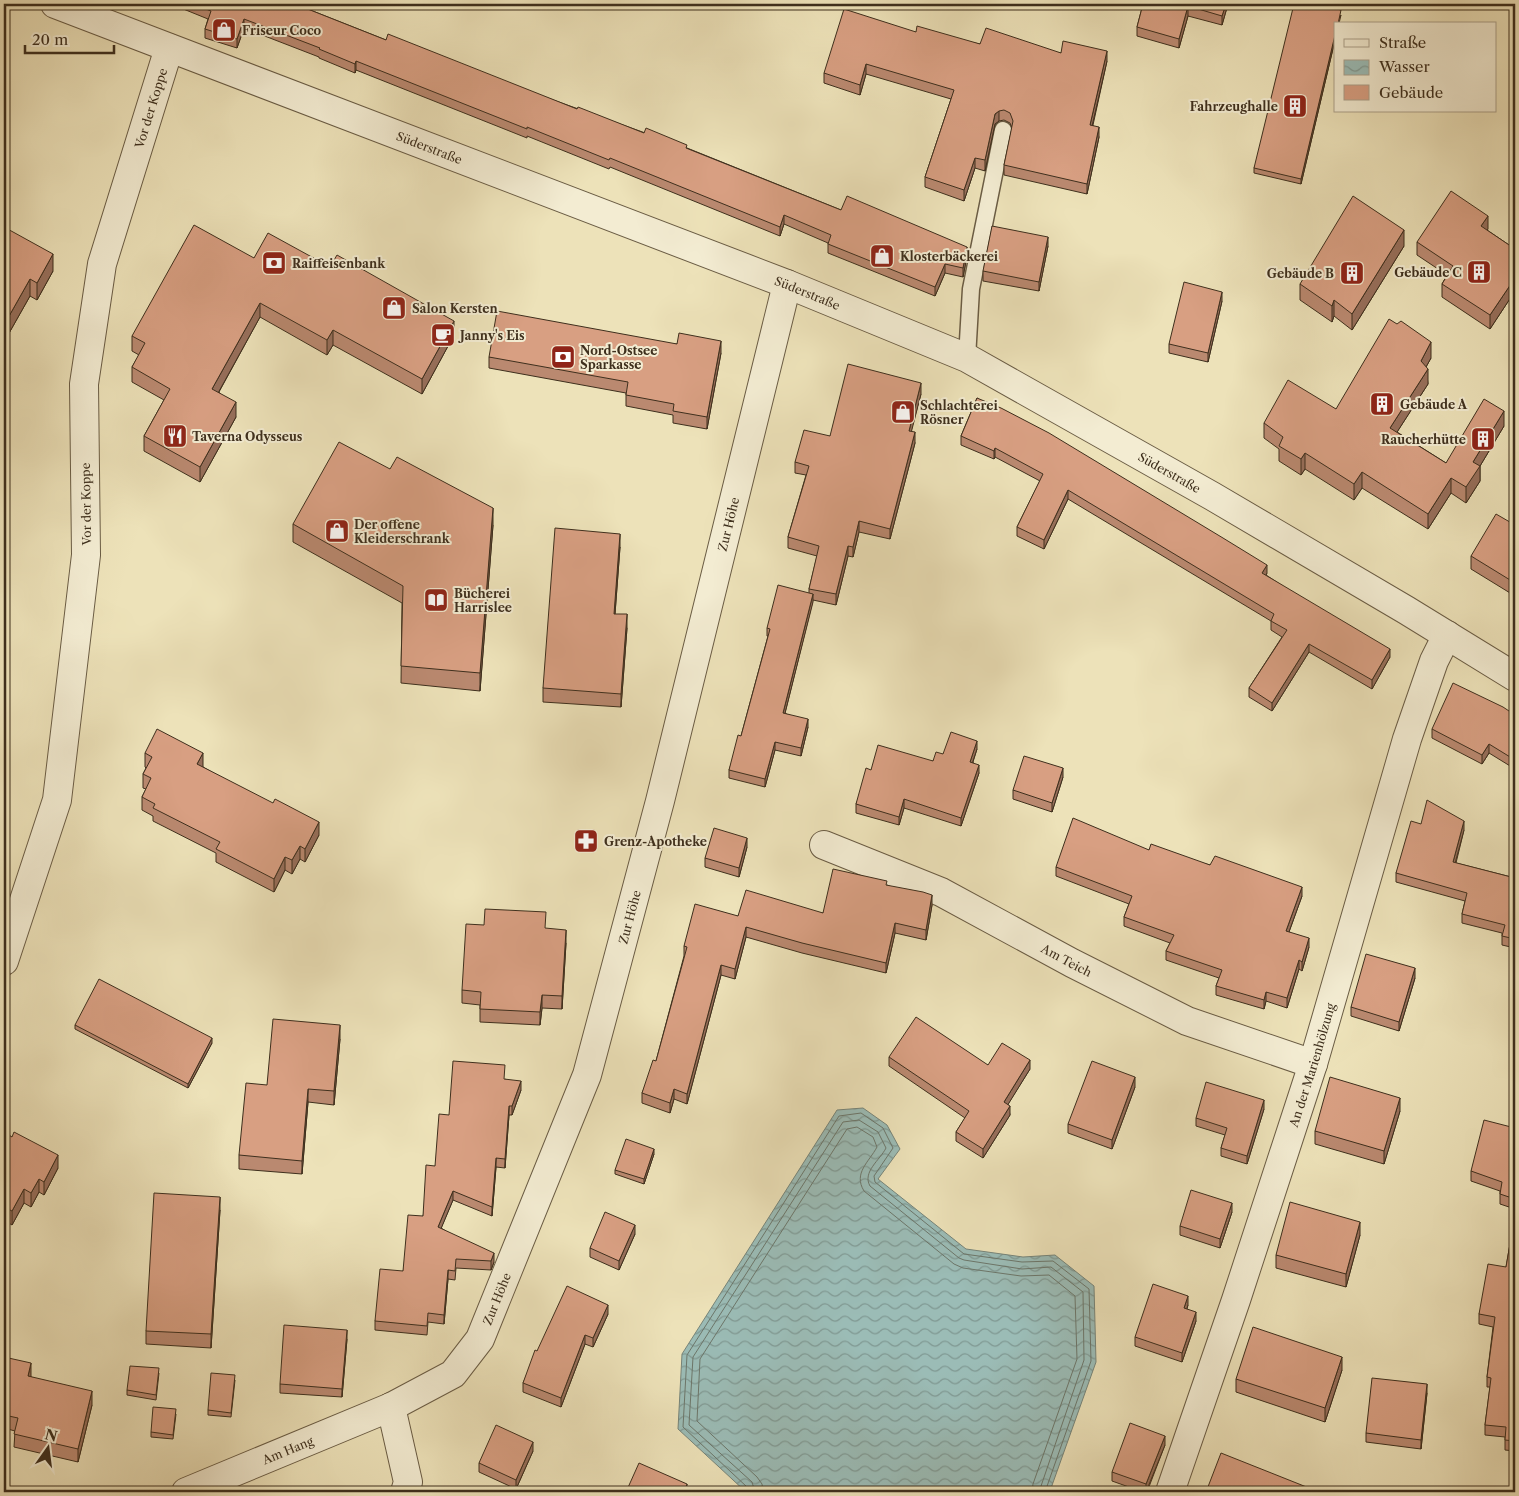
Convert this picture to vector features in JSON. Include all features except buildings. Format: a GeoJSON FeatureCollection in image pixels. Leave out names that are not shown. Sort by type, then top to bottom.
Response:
{"type":"FeatureCollection","features":[{"type":"Feature","properties":{"kind":"street","name":"Süderstraße"},"geometry":{"type":"LineString","coordinates":[[55,4],[787,284],[967,358],[1212,496],[1515,677]]}},
{"type":"Feature","properties":{"kind":"street","name":"Vor der Koppe"},"geometry":{"type":"LineString","coordinates":[[4,961],[58,800],[86,555],[84,384],[102,264],[169,48]]}},
{"type":"Feature","properties":{"kind":"street","name":"Zur Höhe"},"geometry":{"type":"LineString","coordinates":[[391,1407],[453,1374],[480,1340],[587,1076],[660,800],[787,284]]}},
{"type":"Feature","properties":{"kind":"street","name":"An der Marienhölzung"},"geometry":{"type":"LineString","coordinates":[[1170,1492],[1240,1291],[1313,1064],[1407,738],[1434,661],[1447,635]]}},
{"type":"Feature","properties":{"kind":"street","name":"Am Teich"},"geometry":{"type":"LineString","coordinates":[[824,845],[941,892],[1072,963],[1187,1021],[1313,1064]]}},
{"type":"Feature","properties":{"kind":"street","name":"Am Hang"},"geometry":{"type":"LineString","coordinates":[[186,1492],[391,1407]]}},
{"type":"Feature","properties":{"kind":"street"},"geometry":{"type":"LineString","coordinates":[[391,1407],[408,1482],[405,1492]]}},
{"type":"Feature","properties":{"kind":"lane"},"geometry":{"type":"LineString","coordinates":[[967,358],[971,290],[1003,130]]}},
{"type":"Feature","properties":{"kind":"water"},"geometry":{"type":"Polygon","coordinates":[[[863,1108],[887,1125],[900,1149],[878,1179],[966,1249],[1023,1257],[1055,1255],[1094,1286],[1096,1362],[1050,1491],[746,1492],[678,1429],[682,1354],[837,1110],[863,1108]]]}},
{"type":"Feature","properties":{"kind":"place","name":"Friseur Coco"},"geometry":{"type":"Point","coordinates":[224,30]}},
{"type":"Feature","properties":{"kind":"place","name":"Fahrzeughalle"},"geometry":{"type":"Point","coordinates":[1295,106]}},
{"type":"Feature","properties":{"kind":"place","name":"Klosterbäckerei"},"geometry":{"type":"Point","coordinates":[882,256]}},
{"type":"Feature","properties":{"kind":"place","name":"Raiffeisenbank"},"geometry":{"type":"Point","coordinates":[274,263]}},
{"type":"Feature","properties":{"kind":"place","name":"Gebäude C"},"geometry":{"type":"Point","coordinates":[1479,272]}},
{"type":"Feature","properties":{"kind":"place","name":"Gebäude B"},"geometry":{"type":"Point","coordinates":[1352,273]}},
{"type":"Feature","properties":{"kind":"place","name":"Salon Kersten"},"geometry":{"type":"Point","coordinates":[394,308]}},
{"type":"Feature","properties":{"kind":"place","name":"Janny's Eis"},"geometry":{"type":"Point","coordinates":[443,335]}},
{"type":"Feature","properties":{"kind":"place","name":"Nord-Ostsee Sparkasse"},"geometry":{"type":"Point","coordinates":[563,357]}},
{"type":"Feature","properties":{"kind":"place","name":"Gebäude A"},"geometry":{"type":"Point","coordinates":[1382,404]}},
{"type":"Feature","properties":{"kind":"place","name":"Schlachterei Rösner"},"geometry":{"type":"Point","coordinates":[903,412]}},
{"type":"Feature","properties":{"kind":"place","name":"Taverna Odysseus"},"geometry":{"type":"Point","coordinates":[175,436]}},
{"type":"Feature","properties":{"kind":"place","name":"Raucherhütte"},"geometry":{"type":"Point","coordinates":[1483,439]}},
{"type":"Feature","properties":{"kind":"place","name":"Der offene Kleiderschrank"},"geometry":{"type":"Point","coordinates":[337,531]}},
{"type":"Feature","properties":{"kind":"place","name":"Bücherei Harrislee"},"geometry":{"type":"Point","coordinates":[436,600]}},
{"type":"Feature","properties":{"kind":"place","name":"Grenz-Apotheke"},"geometry":{"type":"Point","coordinates":[586,841]}}]}
